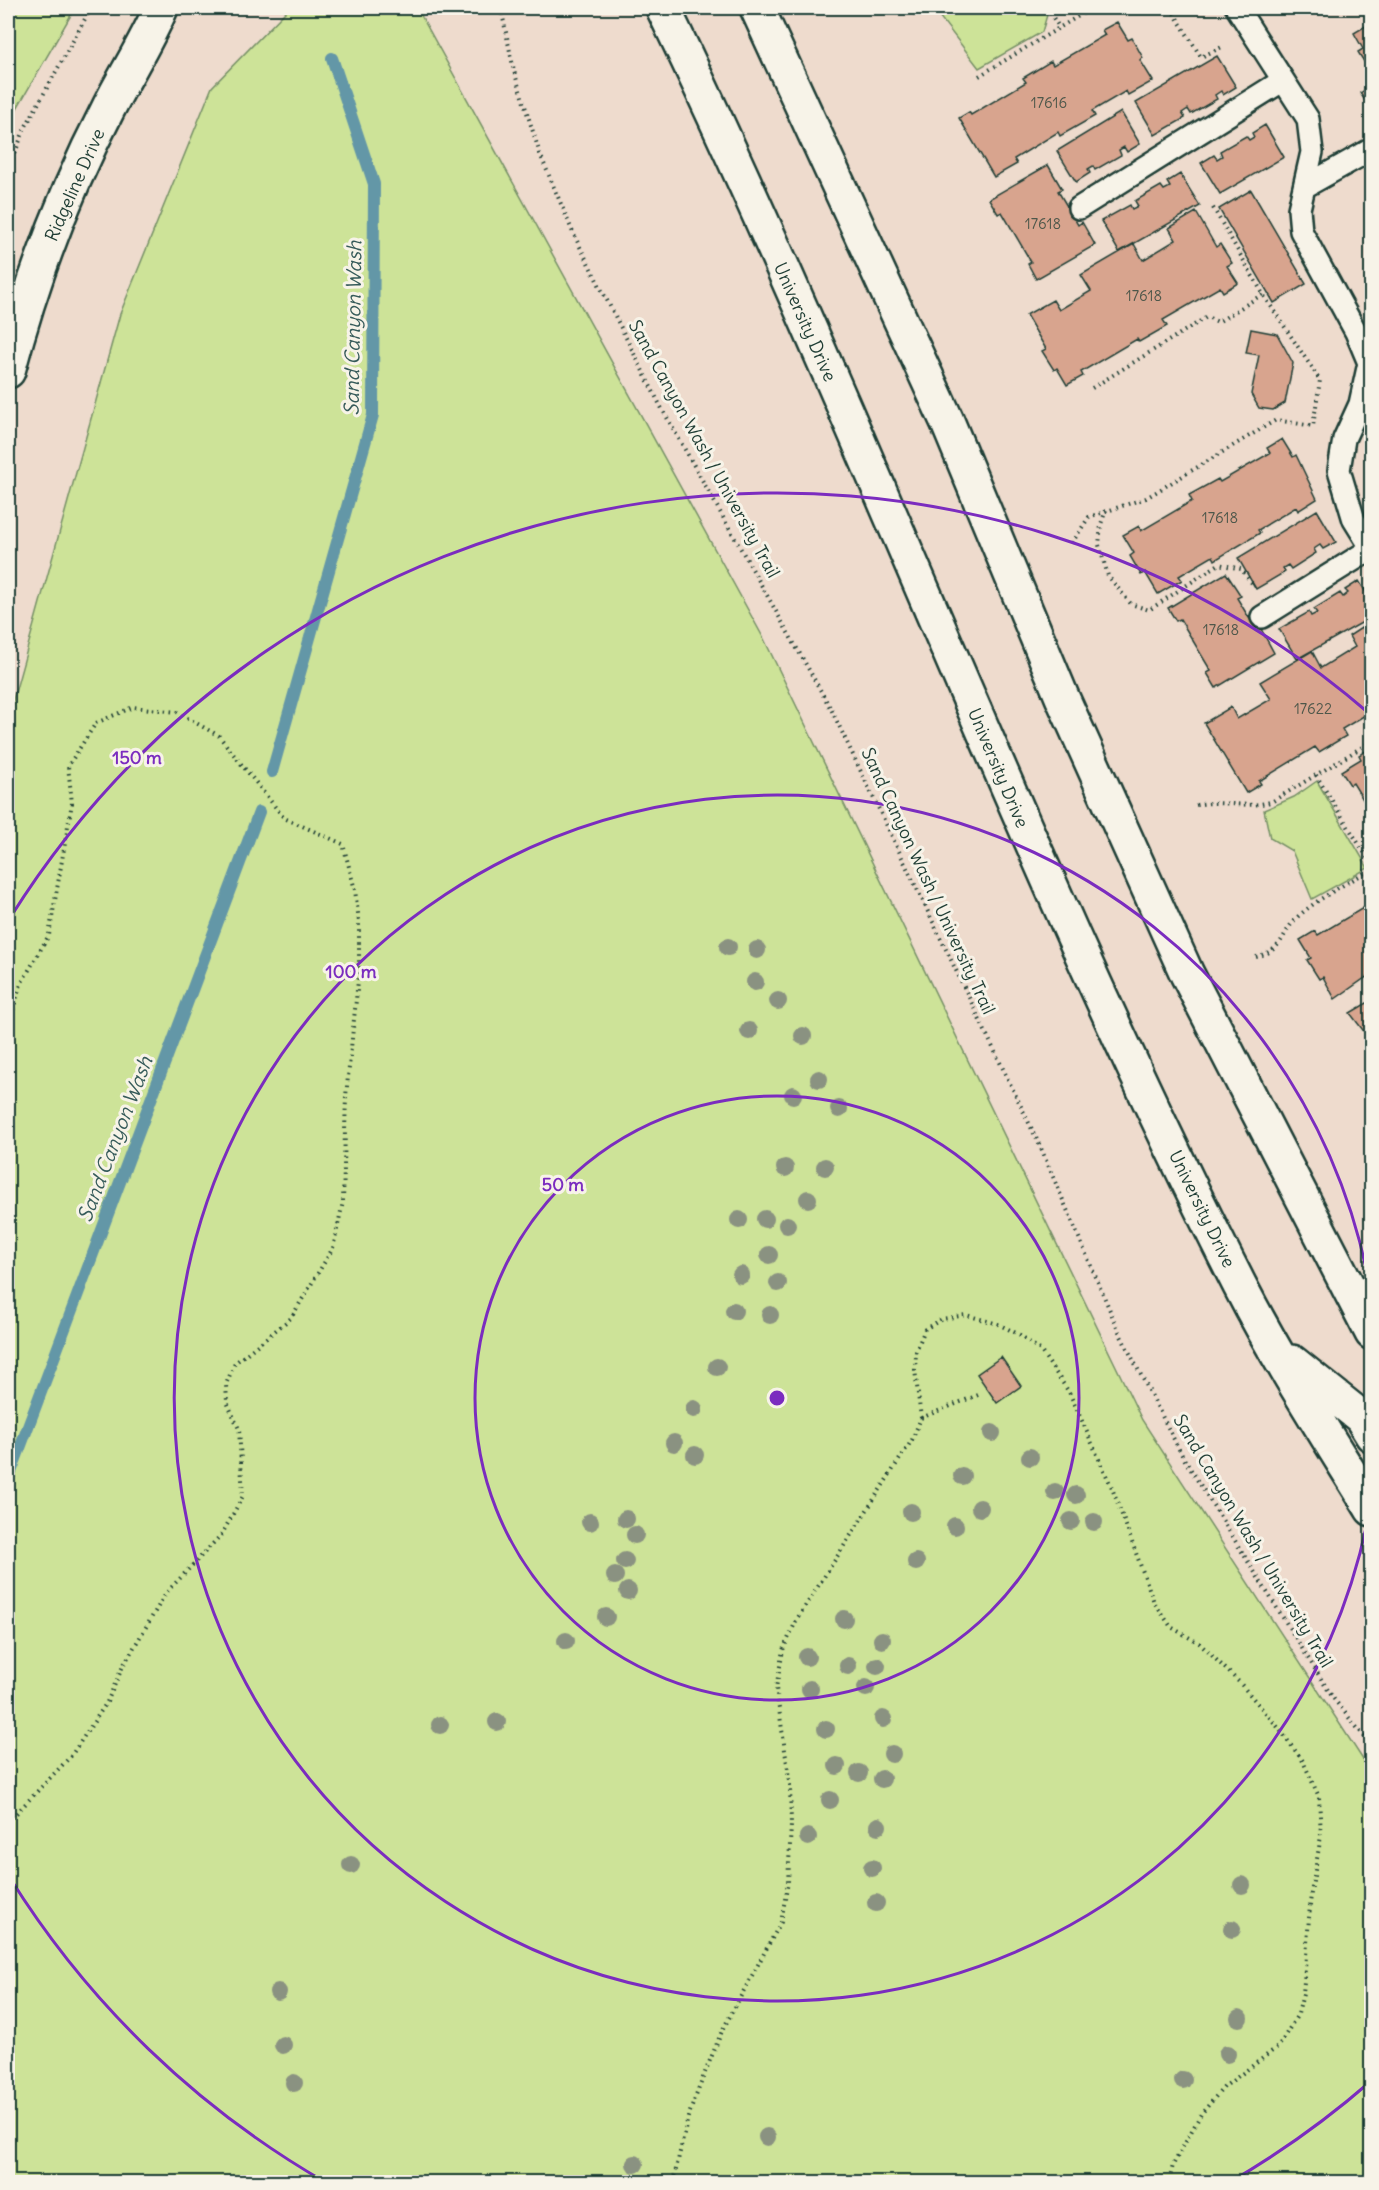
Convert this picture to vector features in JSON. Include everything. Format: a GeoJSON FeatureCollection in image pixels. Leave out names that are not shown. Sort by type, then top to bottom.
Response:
{"type":"FeatureCollection","features":[{"type":"Feature","properties":{"kind":"main road","name":"Ridgeline Drive"},"geometry":{"type":"LineString","coordinates":[[8,371],[50,238],[107,110],[146,42],[161,8]]}},
{"type":"Feature","properties":{"kind":"main road","name":"University Drive"},"geometry":{"type":"LineString","coordinates":[[663,8],[789,283],[1035,854],[1161,1125],[1242,1290],[1371,1509]]}},
{"type":"Feature","properties":{"kind":"main road"},"geometry":{"type":"LineString","coordinates":[[757,8],[947,421],[1062,697],[1182,964],[1367,1315]]}},
{"type":"Feature","properties":{"kind":"main road"},"geometry":{"type":"LineString","coordinates":[[1276,1349],[1360,1418],[1371,1435]]}},
{"type":"Feature","properties":{"kind":"lane"},"geometry":{"type":"LineString","coordinates":[[1238,8],[1308,119],[1312,152],[1299,209],[1301,231],[1356,332],[1370,363],[1360,404],[1344,439],[1340,470],[1354,520],[1371,549],[1262,617]]}},
{"type":"Feature","properties":{"kind":"lane"},"geometry":{"type":"LineString","coordinates":[[1079,208],[1282,81]]}},
{"type":"Feature","properties":{"kind":"lane"},"geometry":{"type":"LineString","coordinates":[[1306,186],[1371,149]]}},
{"type":"Feature","properties":{"kind":"path"},"geometry":{"type":"LineString","coordinates":[[8,170],[25,128],[92,8]]}},
{"type":"Feature","properties":{"kind":"path","name":"Sand Canyon Wash / University Trail"},"geometry":{"type":"LineString","coordinates":[[501,8],[514,71],[540,154],[574,235],[662,407],[820,689],[862,771],[1040,1146],[1120,1334],[1183,1457],[1333,1698],[1371,1746]]}},
{"type":"Feature","properties":{"kind":"path"},"geometry":{"type":"LineString","coordinates":[[884,8],[918,14],[933,8]]}},
{"type":"Feature","properties":{"kind":"path"},"geometry":{"type":"LineString","coordinates":[[1047,8],[1059,27]]}},
{"type":"Feature","properties":{"kind":"path"},"geometry":{"type":"LineString","coordinates":[[979,76],[1092,8]]}},
{"type":"Feature","properties":{"kind":"path"},"geometry":{"type":"LineString","coordinates":[[1171,8],[1201,57],[1231,43]]}},
{"type":"Feature","properties":{"kind":"path"},"geometry":{"type":"LineString","coordinates":[[1072,543],[1089,517],[1107,509],[1146,498],[1276,420],[1313,426],[1320,380],[1263,294],[1212,206]]}},
{"type":"Feature","properties":{"kind":"path"},"geometry":{"type":"LineString","coordinates":[[1092,388],[1207,318],[1218,322],[1263,294]]}},
{"type":"Feature","properties":{"kind":"path"},"geometry":{"type":"LineString","coordinates":[[1107,509],[1101,524],[1100,545],[1108,576],[1131,604],[1149,610],[1219,564],[1241,569],[1256,589]]}},
{"type":"Feature","properties":{"kind":"path"},"geometry":{"type":"LineString","coordinates":[[8,1027],[21,984],[49,935],[72,803],[68,766],[96,723],[133,707],[177,712],[219,736],[284,818],[343,844],[355,890],[359,921],[359,971],[346,1096],[343,1202],[333,1248],[291,1318],[235,1363],[226,1384],[227,1402],[239,1429],[243,1496],[222,1534],[166,1593],[123,1666],[108,1702],[71,1756],[8,1821]]}},
{"type":"Feature","properties":{"kind":"path"},"geometry":{"type":"LineString","coordinates":[[1196,805],[1211,802],[1257,807],[1273,801],[1371,741]]}},
{"type":"Feature","properties":{"kind":"path"},"geometry":{"type":"LineString","coordinates":[[1256,957],[1271,953],[1281,944],[1298,916],[1318,900],[1371,867],[1316,775]]}},
{"type":"Feature","properties":{"kind":"path"},"geometry":{"type":"LineString","coordinates":[[1367,1187],[1371,1184]]}},
{"type":"Feature","properties":{"kind":"path"},"geometry":{"type":"LineString","coordinates":[[673,2182],[688,2117],[708,2064],[722,2031],[781,1922],[788,1882],[791,1826],[790,1785],[776,1688],[783,1650],[796,1619],[906,1450],[921,1418],[915,1370],[916,1351],[925,1329],[942,1319],[966,1315],[998,1324],[1020,1335],[1040,1350],[1069,1392],[1112,1488],[1154,1602],[1171,1627],[1199,1643],[1239,1682],[1277,1725],[1303,1761],[1319,1797],[1321,1836],[1311,1893],[1303,1994],[1298,2014],[1280,2046],[1224,2087],[1201,2114],[1173,2165],[1169,2182]]}},
{"type":"Feature","properties":{"kind":"path"},"geometry":{"type":"LineString","coordinates":[[921,1418],[978,1395]]}},
{"type":"Feature","properties":{"kind":"green space"},"geometry":{"type":"Polygon","coordinates":[[[8,8],[75,8],[8,124],[8,8]]]}},
{"type":"Feature","properties":{"kind":"green space"},"geometry":{"type":"Polygon","coordinates":[[[289,8],[417,8],[764,639],[1142,1420],[1371,1772],[1371,2182],[8,2182],[8,718],[120,314],[212,87],[289,8]]]}},
{"type":"Feature","properties":{"kind":"green space"},"geometry":{"type":"Polygon","coordinates":[[[938,8],[1042,8],[1047,15],[1042,32],[979,68],[936,12],[938,8]]]}},
{"type":"Feature","properties":{"kind":"green space"},"geometry":{"type":"Polygon","coordinates":[[[1317,781],[1368,868],[1312,899],[1292,851],[1270,838],[1264,810],[1294,797],[1317,781]]]}},
{"type":"Feature","properties":{"kind":"building"},"geometry":{"type":"Polygon","coordinates":[[[1117,22],[1128,40],[1132,38],[1143,58],[1140,60],[1153,81],[1128,95],[1126,91],[1092,111],[1095,116],[1060,136],[1058,132],[1014,159],[1017,164],[994,177],[959,118],[969,112],[971,115],[1026,82],[1023,78],[1051,61],[1053,65],[1105,35],[1102,30],[1117,22]]]}},
{"type":"Feature","properties":{"kind":"building"},"geometry":{"type":"Polygon","coordinates":[[[1369,24],[1372,66],[1368,68],[1358,52],[1363,49],[1354,33],[1369,24]]]}},
{"type":"Feature","properties":{"kind":"building"},"geometry":{"type":"Polygon","coordinates":[[[1217,56],[1236,87],[1223,95],[1221,91],[1215,95],[1217,99],[1191,114],[1188,109],[1182,113],[1185,118],[1155,135],[1136,103],[1217,56]]]}},
{"type":"Feature","properties":{"kind":"building"},"geometry":{"type":"Polygon","coordinates":[[[1372,86],[1372,111],[1360,93],[1372,86]]]}},
{"type":"Feature","properties":{"kind":"building"},"geometry":{"type":"Polygon","coordinates":[[[1121,112],[1140,144],[1127,152],[1124,147],[1119,150],[1121,155],[1095,170],[1093,166],[1088,169],[1090,173],[1076,182],[1057,151],[1121,112]]]}},
{"type":"Feature","properties":{"kind":"building"},"geometry":{"type":"Polygon","coordinates":[[[1265,125],[1284,157],[1220,194],[1201,163],[1214,155],[1217,159],[1222,156],[1220,151],[1246,136],[1249,140],[1254,137],[1252,133],[1265,125]]]}},
{"type":"Feature","properties":{"kind":"building"},"geometry":{"type":"Polygon","coordinates":[[[1048,165],[1062,189],[1058,191],[1078,225],[1082,222],[1095,245],[1036,279],[1028,264],[1031,262],[1002,212],[998,214],[989,199],[1048,165]]]}},
{"type":"Feature","properties":{"kind":"building"},"geometry":{"type":"Polygon","coordinates":[[[1180,174],[1200,206],[1119,252],[1101,221],[1130,205],[1132,209],[1138,206],[1135,201],[1161,186],[1164,190],[1170,187],[1167,182],[1180,174]]]}},
{"type":"Feature","properties":{"kind":"building"},"geometry":{"type":"Polygon","coordinates":[[[1251,190],[1306,284],[1274,303],[1219,209],[1251,190]]]}},
{"type":"Feature","properties":{"kind":"building"},"geometry":{"type":"Polygon","coordinates":[[[1196,212],[1216,247],[1220,244],[1232,263],[1227,266],[1238,283],[1223,292],[1220,287],[1163,320],[1167,326],[1139,342],[1137,339],[1081,372],[1083,376],[1067,385],[1057,368],[1054,370],[1042,351],[1046,349],[1026,315],[1053,300],[1059,310],[1091,291],[1081,275],[1134,244],[1143,260],[1176,240],[1169,228],[1196,212]]]}},
{"type":"Feature","properties":{"kind":"building"},"geometry":{"type":"Polygon","coordinates":[[[1251,329],[1277,334],[1293,363],[1285,403],[1273,410],[1259,408],[1251,394],[1259,355],[1246,353],[1251,329]]]}},
{"type":"Feature","properties":{"kind":"building"},"geometry":{"type":"Polygon","coordinates":[[[1282,439],[1293,457],[1296,455],[1317,499],[1298,511],[1296,507],[1258,530],[1260,533],[1215,560],[1213,556],[1179,576],[1182,580],[1158,594],[1145,572],[1141,575],[1130,556],[1134,553],[1123,535],[1139,526],[1141,531],[1192,501],[1189,495],[1218,479],[1220,482],[1270,453],[1267,448],[1282,439]]]}},
{"type":"Feature","properties":{"kind":"building"},"geometry":{"type":"Polygon","coordinates":[[[1317,510],[1336,542],[1323,549],[1320,545],[1314,549],[1316,553],[1291,569],[1288,565],[1283,568],[1285,572],[1256,589],[1238,558],[1317,510]]]}},
{"type":"Feature","properties":{"kind":"building"},"geometry":{"type":"Polygon","coordinates":[[[1226,573],[1241,596],[1237,598],[1257,631],[1261,629],[1274,653],[1216,688],[1207,673],[1211,671],[1180,619],[1176,621],[1168,608],[1226,573]]]}},
{"type":"Feature","properties":{"kind":"building"},"geometry":{"type":"Polygon","coordinates":[[[1359,581],[1372,602],[1372,617],[1297,659],[1279,629],[1309,612],[1311,616],[1317,613],[1314,609],[1340,593],[1343,597],[1348,593],[1345,590],[1359,581]]]}},
{"type":"Feature","properties":{"kind":"building"},"geometry":{"type":"Polygon","coordinates":[[[1372,621],[1372,711],[1342,729],[1346,736],[1319,752],[1315,747],[1259,781],[1261,784],[1246,793],[1204,723],[1231,707],[1237,719],[1271,699],[1260,682],[1312,651],[1321,668],[1355,647],[1349,636],[1372,621]]]}},
{"type":"Feature","properties":{"kind":"building"},"geometry":{"type":"Polygon","coordinates":[[[1372,747],[1372,814],[1353,783],[1350,785],[1341,771],[1361,759],[1359,755],[1372,747]]]}},
{"type":"Feature","properties":{"kind":"building"},"geometry":{"type":"Polygon","coordinates":[[[1372,897],[1372,973],[1335,999],[1323,977],[1319,979],[1307,960],[1311,958],[1300,940],[1315,931],[1318,935],[1370,904],[1367,899],[1372,897]]]}},
{"type":"Feature","properties":{"kind":"building"},"geometry":{"type":"Polygon","coordinates":[[[1372,1000],[1372,1042],[1350,1013],[1372,1000]]]}},
{"type":"Feature","properties":{"kind":"building"},"geometry":{"type":"Polygon","coordinates":[[[1001,1357],[1021,1386],[997,1403],[977,1374],[1001,1357]]]}},
{"type":"Feature","properties":{"kind":"waterway","name":"Sand Canyon Wash"},"geometry":{"type":"LineString","coordinates":[[272,772],[373,415],[374,184],[332,58]]}},
{"type":"Feature","properties":{"kind":"waterway","name":"Sand Canyon Wash"},"geometry":{"type":"LineString","coordinates":[[8,1480],[259,812]]}}]}
